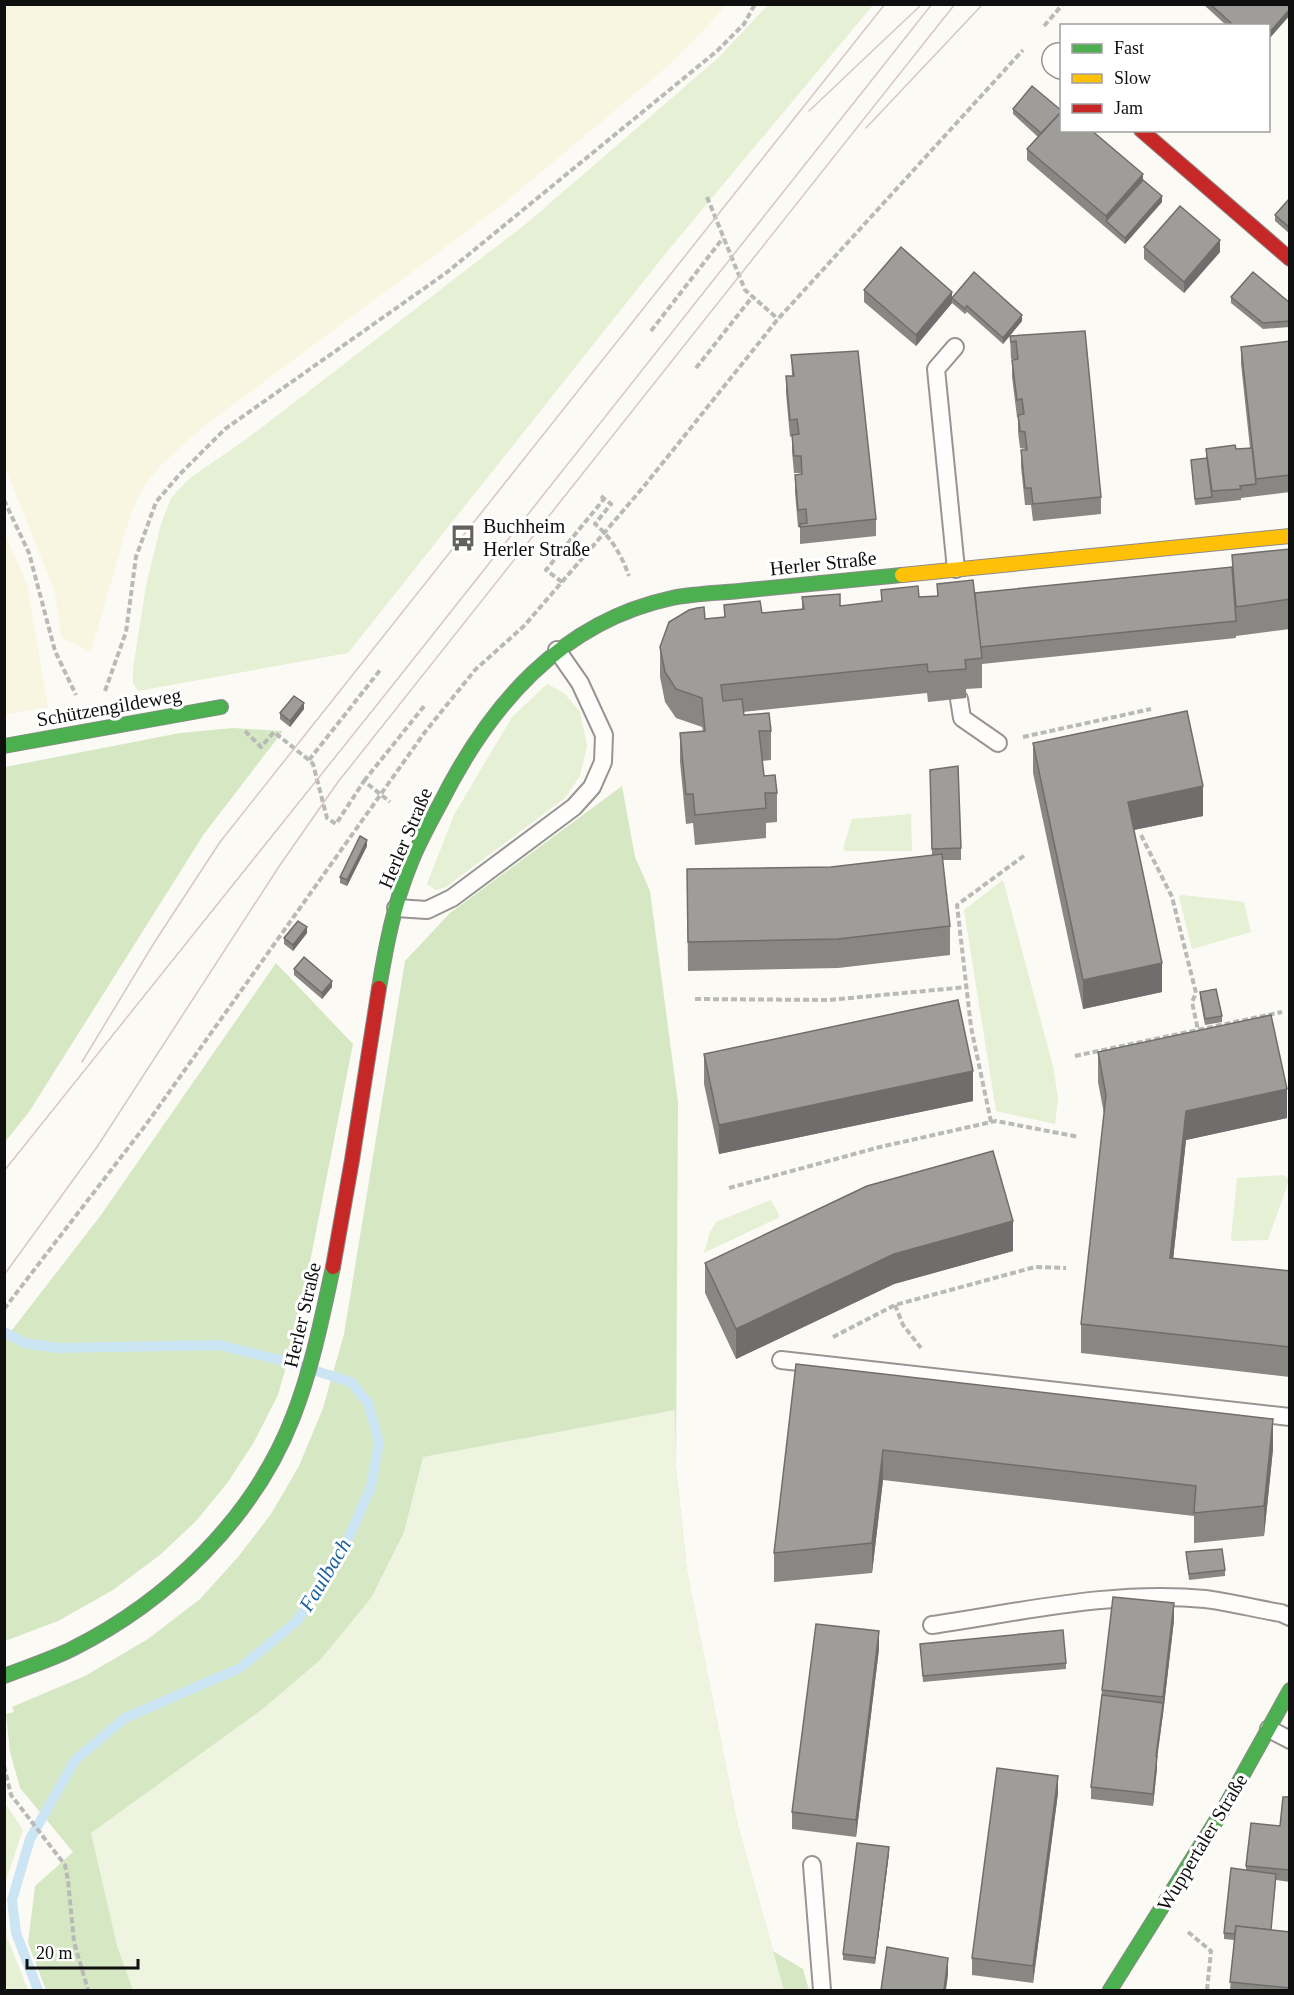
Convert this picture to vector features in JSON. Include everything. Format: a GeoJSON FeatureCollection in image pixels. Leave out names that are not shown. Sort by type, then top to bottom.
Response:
{"type":"FeatureCollection","features":[{"type":"Feature","properties":{"kind":"street"},"geometry":{"type":"LineString","coordinates":[[1143,132],[1290,258]]}},
{"type":"Feature","properties":{"kind":"street","name":"Herler Straße"},"geometry":{"type":"LineString","coordinates":[[4,1676],[71,1649],[131,1615],[180,1577],[217,1539],[250,1498],[276,1454],[300,1401],[320,1334],[345,1204],[384,959],[407,873],[464,756],[499,705],[528,675],[557,650],[600,624],[640,606],[673,598],[1290,536]]}},
{"type":"Feature","properties":{"kind":"street","name":"Schützengildeweg"},"geometry":{"type":"LineString","coordinates":[[4,746],[221,707]]}},
{"type":"Feature","properties":{"kind":"street","name":"Wuppertaler Straße"},"geometry":{"type":"LineString","coordinates":[[1110,1990],[1160,1914],[1290,1690]]}},
{"type":"Feature","properties":{"kind":"lane"},"geometry":{"type":"LineString","coordinates":[[948,591],[951,570],[936,369],[955,347]]}},
{"type":"Feature","properties":{"kind":"lane"},"geometry":{"type":"LineString","coordinates":[[396,908],[427,910],[452,898],[574,807],[592,787],[603,762],[604,735],[580,683],[557,650]]}},
{"type":"Feature","properties":{"kind":"lane"},"geometry":{"type":"LineString","coordinates":[[959,699],[962,718],[998,743]]}},
{"type":"Feature","properties":{"kind":"lane"},"geometry":{"type":"LineString","coordinates":[[781,1360],[1290,1417]]}},
{"type":"Feature","properties":{"kind":"lane"},"geometry":{"type":"LineString","coordinates":[[932,1625],[1087,1602],[1143,1598],[1205,1599],[1281,1613],[1290,1617]]}},
{"type":"Feature","properties":{"kind":"lane"},"geometry":{"type":"LineString","coordinates":[[1269,1729],[1290,1740]]}},
{"type":"Feature","properties":{"kind":"lane"},"geometry":{"type":"LineString","coordinates":[[812,1864],[822,1990]]}},
{"type":"Feature","properties":{"kind":"path"},"geometry":{"type":"LineString","coordinates":[[91,729],[126,632],[136,557],[156,502],[180,474],[225,429],[446,273],[492,236],[717,51],[744,24],[755,4]]}},
{"type":"Feature","properties":{"kind":"path"},"geometry":{"type":"LineString","coordinates":[[707,197],[745,290],[778,319]]}},
{"type":"Feature","properties":{"kind":"path"},"geometry":{"type":"LineString","coordinates":[[651,332],[724,238]]}},
{"type":"Feature","properties":{"kind":"path"},"geometry":{"type":"LineString","coordinates":[[696,368],[753,296]]}},
{"type":"Feature","properties":{"kind":"path"},"geometry":{"type":"LineString","coordinates":[[562,582],[546,570],[602,497],[610,504],[595,524],[605,532],[625,563],[640,606]]}},
{"type":"Feature","properties":{"kind":"path"},"geometry":{"type":"LineString","coordinates":[[4,500],[29,553],[55,651],[91,729]]}},
{"type":"Feature","properties":{"kind":"path"},"geometry":{"type":"LineString","coordinates":[[309,760],[381,669]]}},
{"type":"Feature","properties":{"kind":"path"},"geometry":{"type":"LineString","coordinates":[[221,707],[261,747],[274,732],[313,764],[327,818],[336,824],[364,782],[426,705]]}},
{"type":"Feature","properties":{"kind":"path"},"geometry":{"type":"LineString","coordinates":[[998,743],[1151,710]]}},
{"type":"Feature","properties":{"kind":"path"},"geometry":{"type":"LineString","coordinates":[[364,782],[390,802]]}},
{"type":"Feature","properties":{"kind":"path"},"geometry":{"type":"LineString","coordinates":[[1141,835],[1172,897],[1196,993],[1192,1002],[1198,1030]]}},
{"type":"Feature","properties":{"kind":"path"},"geometry":{"type":"LineString","coordinates":[[991,1122],[971,1027],[957,905],[1025,855]]}},
{"type":"Feature","properties":{"kind":"path"},"geometry":{"type":"LineString","coordinates":[[695,999],[829,1000],[967,987]]}},
{"type":"Feature","properties":{"kind":"path"},"geometry":{"type":"LineString","coordinates":[[1075,1056],[1282,1012]]}},
{"type":"Feature","properties":{"kind":"path"},"geometry":{"type":"LineString","coordinates":[[729,1188],[880,1147],[996,1121],[1079,1137]]}},
{"type":"Feature","properties":{"kind":"path"},"geometry":{"type":"LineString","coordinates":[[828,1340],[895,1305],[1035,1268],[1066,1268]]}},
{"type":"Feature","properties":{"kind":"path"},"geometry":{"type":"LineString","coordinates":[[4,1309],[9,1303]]}},
{"type":"Feature","properties":{"kind":"path"},"geometry":{"type":"LineString","coordinates":[[895,1305],[903,1325],[929,1357],[927,1376]]}},
{"type":"Feature","properties":{"kind":"path"},"geometry":{"type":"LineString","coordinates":[[4,1766],[11,1795],[65,1865],[74,1942],[88,1990]]}},
{"type":"Feature","properties":{"kind":"path"},"geometry":{"type":"LineString","coordinates":[[1160,1914],[1212,1951],[1208,1990]]}},
{"type":"Feature","properties":{"kind":"shaded area"},"geometry":{"type":"Polygon","coordinates":[[[4,5],[726,5],[668,66],[503,204],[202,428],[160,466],[145,485],[131,513],[91,652],[62,638],[54,589],[5,468],[4,5]]]}},
{"type":"Feature","properties":{"kind":"shaded area"},"geometry":{"type":"Polygon","coordinates":[[[4,532],[27,584],[48,707],[5,715],[4,532]]]}},
{"type":"Feature","properties":{"kind":"green space"},"geometry":{"type":"Polygon","coordinates":[[[768,5],[873,5],[666,253],[348,653],[138,691],[133,683],[133,668],[146,586],[161,524],[171,498],[190,478],[248,438],[527,223],[717,59],[768,5]]]}},
{"type":"Feature","properties":{"kind":"green space"},"geometry":{"type":"Polygon","coordinates":[[[547,684],[564,693],[580,712],[587,745],[580,776],[565,798],[446,887],[436,890],[427,884],[454,815],[512,717],[547,684]]]}},
{"type":"Feature","properties":{"kind":"green space"},"geometry":{"type":"Polygon","coordinates":[[[233,728],[283,731],[204,834],[29,1112],[5,1142],[5,767],[180,733],[233,728]]]}},
{"type":"Feature","properties":{"kind":"green space"},"geometry":{"type":"Polygon","coordinates":[[[622,786],[635,857],[650,891],[678,1102],[676,1467],[687,1571],[737,1822],[773,1951],[803,1969],[809,1990],[46,1990],[28,1943],[35,1886],[73,1852],[20,1788],[10,1752],[6,1714],[14,1712],[12,1707],[85,1676],[148,1639],[200,1599],[238,1557],[271,1514],[299,1466],[323,1408],[344,1334],[405,961],[450,913],[622,786]]]}},
{"type":"Feature","properties":{"kind":"green space"},"geometry":{"type":"Polygon","coordinates":[[[911,814],[912,851],[846,851],[843,849],[852,819],[911,814]]]}},
{"type":"Feature","properties":{"kind":"green space"},"geometry":{"type":"Polygon","coordinates":[[[1003,880],[1053,1066],[1058,1098],[1055,1124],[996,1111],[964,910],[1003,880]]]}},
{"type":"Feature","properties":{"kind":"green space"},"geometry":{"type":"Polygon","coordinates":[[[1182,895],[1244,902],[1251,932],[1192,949],[1179,897],[1182,895]]]}},
{"type":"Feature","properties":{"kind":"green space"},"geometry":{"type":"Polygon","coordinates":[[[276,963],[353,1044],[297,1328],[278,1395],[254,1442],[228,1482],[196,1521],[160,1555],[113,1590],[58,1621],[5,1641],[5,1339],[101,1215],[276,963]]]}},
{"type":"Feature","properties":{"kind":"green space"},"geometry":{"type":"Polygon","coordinates":[[[1284,1175],[1289,1180],[1268,1240],[1234,1241],[1231,1239],[1237,1178],[1284,1175]]]}},
{"type":"Feature","properties":{"kind":"green space"},"geometry":{"type":"Polygon","coordinates":[[[771,1200],[780,1217],[704,1253],[710,1232],[716,1222],[771,1200]]]}},
{"type":"Feature","properties":{"kind":"green space"},"geometry":{"type":"Polygon","coordinates":[[[675,1410],[676,1468],[687,1571],[737,1822],[784,1990],[133,1990],[117,1946],[91,1833],[264,1708],[321,1659],[371,1598],[404,1532],[423,1457],[675,1410]]]}},
{"type":"Feature","properties":{"kind":"green space"},"geometry":{"type":"Polygon","coordinates":[[[5,1803],[23,1830],[5,1883],[5,1803]]]}},
{"type":"Feature","properties":{"kind":"green space"},"geometry":{"type":"Polygon","coordinates":[[[5,1918],[7,1937],[28,1990],[5,1990],[5,1918]]]}},
{"type":"Feature","properties":{"kind":"building"},"geometry":{"type":"Polygon","coordinates":[[[1210,4],[1290,4],[1290,9],[1270,32],[1270,24],[1231,23],[1210,4]]]}},
{"type":"Feature","properties":{"kind":"building"},"geometry":{"type":"Polygon","coordinates":[[[1032,86],[1060,109],[1060,113],[1041,133],[1013,109],[1032,86]]]}},
{"type":"Feature","properties":{"kind":"building"},"geometry":{"type":"Polygon","coordinates":[[[1060,113],[1060,132],[1093,132],[1143,174],[1106,216],[1027,149],[1060,113]]]}},
{"type":"Feature","properties":{"kind":"building"},"geometry":{"type":"Polygon","coordinates":[[[1143,180],[1162,196],[1125,238],[1106,221],[1143,180]]]}},
{"type":"Feature","properties":{"kind":"building"},"geometry":{"type":"Polygon","coordinates":[[[1290,198],[1290,228],[1275,215],[1290,198]]]}},
{"type":"Feature","properties":{"kind":"building"},"geometry":{"type":"Polygon","coordinates":[[[1180,206],[1220,240],[1184,282],[1144,247],[1180,206]]]}},
{"type":"Feature","properties":{"kind":"building"},"geometry":{"type":"Polygon","coordinates":[[[901,247],[952,292],[916,335],[864,290],[901,247]]]}},
{"type":"Feature","properties":{"kind":"building"},"geometry":{"type":"Polygon","coordinates":[[[974,272],[1022,315],[1003,338],[967,306],[965,309],[952,298],[974,272]]]}},
{"type":"Feature","properties":{"kind":"building"},"geometry":{"type":"Polygon","coordinates":[[[1253,272],[1290,303],[1290,321],[1263,323],[1231,297],[1253,272]]]}},
{"type":"Feature","properties":{"kind":"building"},"geometry":{"type":"Polygon","coordinates":[[[1085,331],[1101,497],[1033,504],[1031,488],[1025,488],[1021,450],[1027,450],[1025,432],[1020,431],[1018,415],[1024,414],[1022,399],[1017,400],[1012,360],[1018,359],[1016,341],[1011,342],[1010,336],[1085,331]]]}},
{"type":"Feature","properties":{"kind":"building"},"geometry":{"type":"Polygon","coordinates":[[[1290,341],[1290,475],[1256,479],[1241,347],[1290,341]]]}},
{"type":"Feature","properties":{"kind":"building"},"geometry":{"type":"Polygon","coordinates":[[[858,351],[876,519],[800,527],[800,524],[807,523],[806,509],[798,510],[795,475],[802,474],[801,456],[794,456],[792,435],[799,434],[797,419],[790,420],[786,376],[794,376],[791,355],[858,351]]]}},
{"type":"Feature","properties":{"kind":"building"},"geometry":{"type":"Polygon","coordinates":[[[1235,445],[1236,449],[1252,448],[1256,484],[1240,486],[1241,489],[1212,491],[1206,449],[1235,445]]]}},
{"type":"Feature","properties":{"kind":"building"},"geometry":{"type":"Polygon","coordinates":[[[1207,458],[1212,497],[1195,499],[1191,460],[1207,458]]]}},
{"type":"Feature","properties":{"kind":"building"},"geometry":{"type":"Polygon","coordinates":[[[1290,549],[1290,599],[1236,607],[1232,555],[1290,549]]]}},
{"type":"Feature","properties":{"kind":"building"},"geometry":{"type":"Polygon","coordinates":[[[1232,567],[1236,621],[980,647],[975,593],[1232,567]]]}},
{"type":"Feature","properties":{"kind":"building"},"geometry":{"type":"Polygon","coordinates":[[[973,580],[982,658],[965,660],[966,669],[928,672],[927,664],[721,685],[723,701],[742,699],[744,715],[769,713],[771,731],[759,731],[764,776],[775,775],[777,793],[765,793],[766,808],[695,815],[693,794],[686,794],[680,733],[705,731],[702,698],[676,689],[665,672],[660,647],[669,622],[689,610],[704,607],[705,619],[725,617],[724,605],[760,601],[762,613],[804,609],[802,597],[840,594],[840,606],[882,601],[881,590],[918,586],[919,597],[938,596],[937,584],[973,580]]]}},
{"type":"Feature","properties":{"kind":"building"},"geometry":{"type":"Polygon","coordinates":[[[294,696],[304,703],[290,721],[280,713],[294,696]]]}},
{"type":"Feature","properties":{"kind":"building"},"geometry":{"type":"Polygon","coordinates":[[[1187,711],[1203,786],[1128,802],[1162,963],[1083,980],[1033,743],[1187,711]]]}},
{"type":"Feature","properties":{"kind":"building"},"geometry":{"type":"Polygon","coordinates":[[[958,766],[961,848],[932,849],[930,770],[958,766]]]}},
{"type":"Feature","properties":{"kind":"building"},"geometry":{"type":"Polygon","coordinates":[[[360,836],[367,840],[347,880],[340,877],[360,836]]]}},
{"type":"Feature","properties":{"kind":"building"},"geometry":{"type":"Polygon","coordinates":[[[942,854],[950,926],[838,939],[688,942],[687,869],[831,867],[942,854]]]}},
{"type":"Feature","properties":{"kind":"building"},"geometry":{"type":"Polygon","coordinates":[[[298,921],[307,927],[293,945],[284,938],[298,921]]]}},
{"type":"Feature","properties":{"kind":"building"},"geometry":{"type":"Polygon","coordinates":[[[304,957],[332,981],[322,993],[294,969],[304,957]]]}},
{"type":"Feature","properties":{"kind":"building"},"geometry":{"type":"Polygon","coordinates":[[[1216,989],[1222,1016],[1205,1019],[1200,992],[1216,989]]]}},
{"type":"Feature","properties":{"kind":"building"},"geometry":{"type":"Polygon","coordinates":[[[958,1000],[973,1071],[719,1125],[704,1054],[958,1000]]]}},
{"type":"Feature","properties":{"kind":"building"},"geometry":{"type":"Polygon","coordinates":[[[1271,1015],[1287,1089],[1186,1111],[1170,1258],[1290,1271],[1290,1347],[1081,1324],[1106,1095],[1098,1052],[1271,1015]]]}},
{"type":"Feature","properties":{"kind":"building"},"geometry":{"type":"Polygon","coordinates":[[[993,1151],[1013,1221],[894,1254],[736,1329],[705,1263],[867,1186],[993,1151]]]}},
{"type":"Feature","properties":{"kind":"building"},"geometry":{"type":"Polygon","coordinates":[[[796,1364],[1273,1419],[1264,1506],[1194,1513],[1196,1486],[883,1450],[872,1543],[774,1553],[796,1364]]]}},
{"type":"Feature","properties":{"kind":"building"},"geometry":{"type":"Polygon","coordinates":[[[1222,1549],[1225,1570],[1189,1574],[1186,1552],[1222,1549]]]}},
{"type":"Feature","properties":{"kind":"building"},"geometry":{"type":"Polygon","coordinates":[[[1113,1597],[1174,1603],[1163,1697],[1102,1690],[1113,1597]]]}},
{"type":"Feature","properties":{"kind":"building"},"geometry":{"type":"Polygon","coordinates":[[[816,1624],[879,1631],[856,1820],[792,1812],[816,1624]]]}},
{"type":"Feature","properties":{"kind":"building"},"geometry":{"type":"Polygon","coordinates":[[[1063,1630],[1066,1663],[923,1676],[920,1644],[1063,1630]]]}},
{"type":"Feature","properties":{"kind":"building"},"geometry":{"type":"Polygon","coordinates":[[[1102,1695],[1163,1703],[1153,1794],[1091,1787],[1102,1695]]]}},
{"type":"Feature","properties":{"kind":"building"},"geometry":{"type":"Polygon","coordinates":[[[997,1768],[1058,1776],[1033,1966],[972,1958],[997,1768]]]}},
{"type":"Feature","properties":{"kind":"building"},"geometry":{"type":"Polygon","coordinates":[[[1283,1797],[1290,1797],[1290,1870],[1246,1866],[1251,1823],[1280,1826],[1283,1797]]]}},
{"type":"Feature","properties":{"kind":"building"},"geometry":{"type":"Polygon","coordinates":[[[857,1843],[889,1847],[875,1958],[843,1954],[857,1843]]]}},
{"type":"Feature","properties":{"kind":"building"},"geometry":{"type":"Polygon","coordinates":[[[1231,1868],[1276,1874],[1271,1930],[1236,1926],[1235,1934],[1224,1933],[1231,1868]]]}},
{"type":"Feature","properties":{"kind":"building"},"geometry":{"type":"Polygon","coordinates":[[[1236,1926],[1290,1932],[1290,1988],[1230,1982],[1236,1926]]]}},
{"type":"Feature","properties":{"kind":"building"},"geometry":{"type":"Polygon","coordinates":[[[887,1947],[948,1958],[944,1990],[881,1990],[887,1947]]]}},
{"type":"Feature","properties":{"kind":"waterway","name":"Faulbach"},"geometry":{"type":"LineString","coordinates":[[4,1332],[25,1343],[58,1348],[218,1345],[284,1361],[351,1382],[368,1403],[379,1442],[371,1487],[344,1548],[297,1621],[240,1668],[125,1718],[75,1760],[30,1839],[12,1900],[16,1933],[38,1990]]}},
{"type":"Feature","properties":{"kind":"tram line"},"geometry":{"type":"LineString","coordinates":[[82,1062],[154,943],[220,842],[885,4]]}},
{"type":"Feature","properties":{"kind":"tram line"},"geometry":{"type":"LineString","coordinates":[[809,111],[922,4]]}},
{"type":"Feature","properties":{"kind":"tram line"},"geometry":{"type":"LineString","coordinates":[[4,1171],[392,686],[932,4]]}},
{"type":"Feature","properties":{"kind":"tram line"},"geometry":{"type":"LineString","coordinates":[[4,1275],[97,1147],[280,865],[338,782],[955,4]]}},
{"type":"Feature","properties":{"kind":"tram line"},"geometry":{"type":"LineString","coordinates":[[866,128],[983,4]]}},
{"type":"Feature","properties":{"kind":"traffic: fast"},"geometry":{"type":"LineString","coordinates":[[379,988],[395,910],[404,880],[420,842],[459,768],[505,702],[532,673],[562,648],[595,627],[632,610],[672,598],[902,575]]}},
{"type":"Feature","properties":{"kind":"traffic: fast"},"geometry":{"type":"LineString","coordinates":[[4,746],[221,707]]}},
{"type":"Feature","properties":{"kind":"traffic: fast"},"geometry":{"type":"LineString","coordinates":[[4,1676],[72,1649],[142,1607],[204,1553],[231,1522],[256,1489],[293,1417],[321,1324],[333,1267]]}},
{"type":"Feature","properties":{"kind":"traffic: fast"},"geometry":{"type":"LineString","coordinates":[[1110,1990],[1226,1805],[1290,1690]]}},
{"type":"Feature","properties":{"kind":"traffic: slow"},"geometry":{"type":"LineString","coordinates":[[902,575],[1290,536]]}},
{"type":"Feature","properties":{"kind":"traffic: jam"},"geometry":{"type":"LineString","coordinates":[[1143,132],[1290,259]]}},
{"type":"Feature","properties":{"kind":"traffic: jam"},"geometry":{"type":"LineString","coordinates":[[333,1267],[379,988]]}},
{"type":"Feature","properties":{"kind":"place","name":"Buchheim Herler Straße"},"geometry":{"type":"Point","coordinates":[463,538]}}]}
